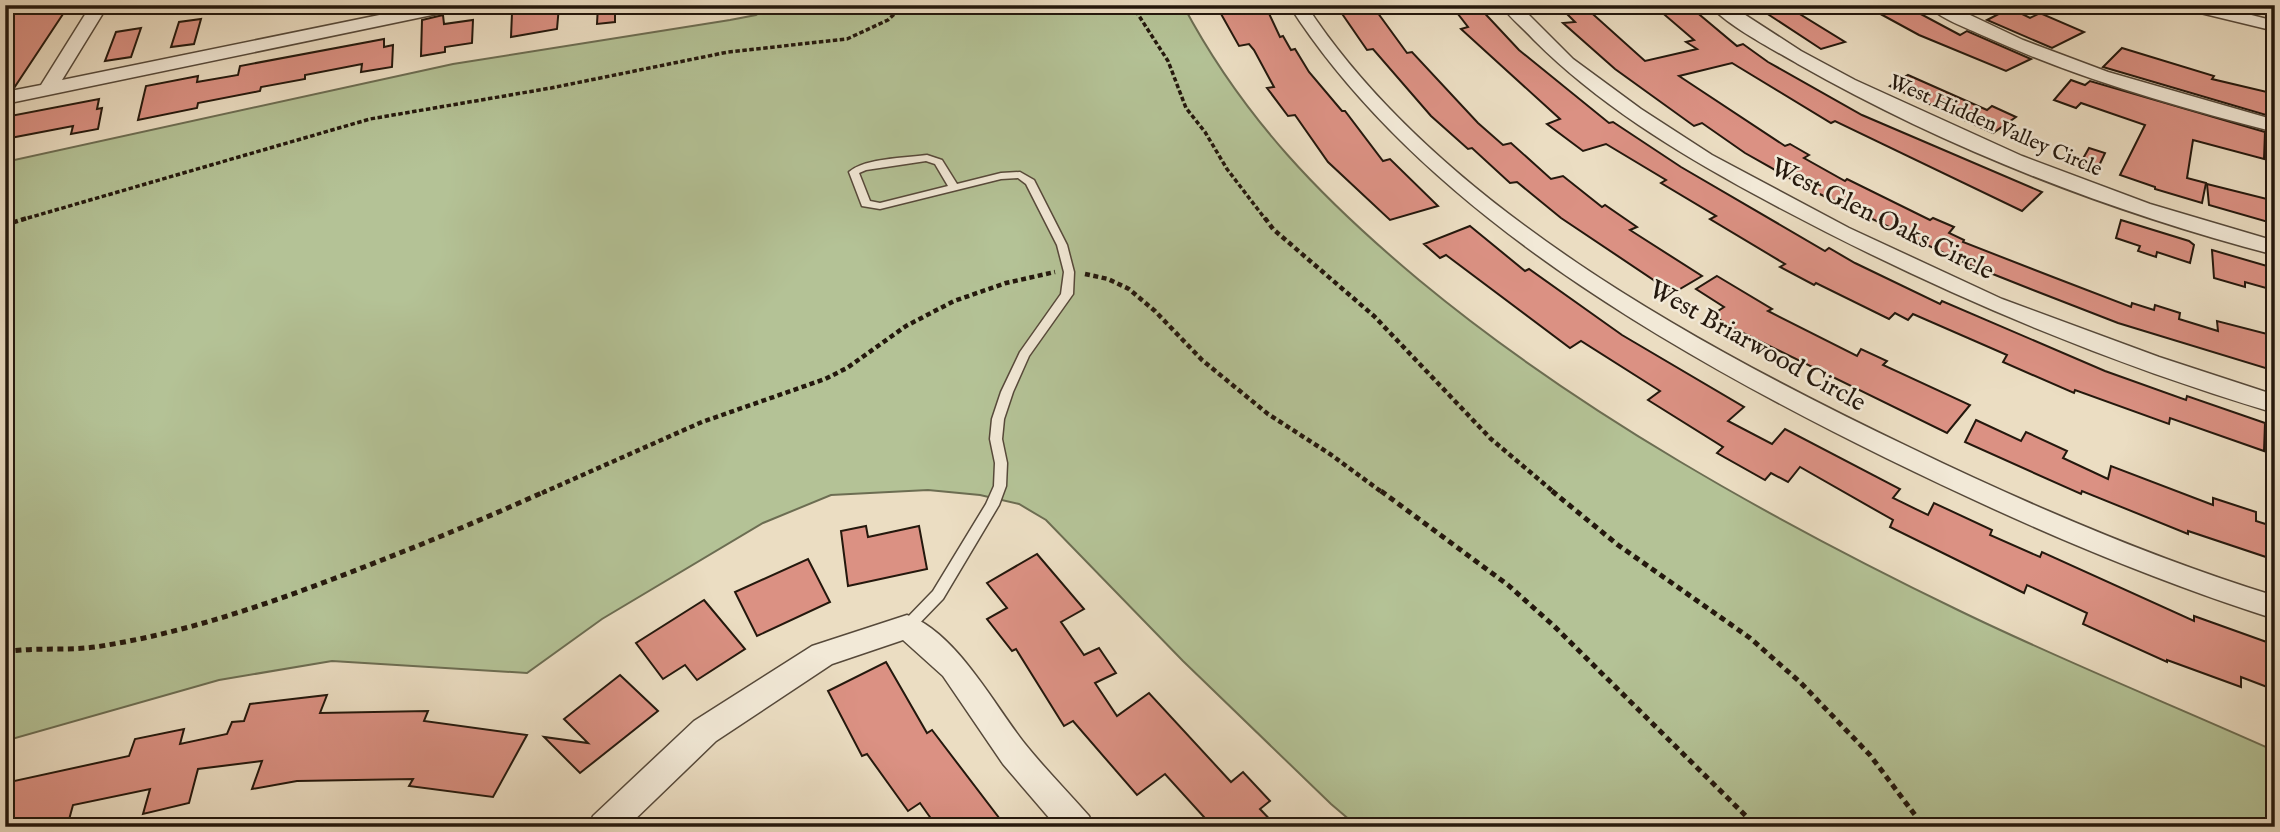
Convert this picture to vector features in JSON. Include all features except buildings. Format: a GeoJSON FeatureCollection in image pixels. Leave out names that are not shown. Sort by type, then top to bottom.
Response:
{"type":"FeatureCollection","features":[{"type":"Feature","properties":{"kind":"street"},"geometry":{"type":"LineString","coordinates":[[48,89],[100,5]]}},
{"type":"Feature","properties":{"kind":"street"},"geometry":{"type":"LineString","coordinates":[[5,98],[456,5]]}},
{"type":"Feature","properties":{"kind":"street","name":"West Briarwood Circle"},"geometry":{"type":"LineString","coordinates":[[1297,5],[1345,74],[1400,131],[1464,188],[1591,282],[1708,353],[1832,422],[1978,491],[2174,575],[2275,608]]}},
{"type":"Feature","properties":{"kind":"street","name":"West Glen Oaks Circle"},"geometry":{"type":"LineString","coordinates":[[1509,5],[1567,63],[1634,113],[1706,159],[1842,233],[1994,304],[2151,363],[2275,404]]}},
{"type":"Feature","properties":{"kind":"street","name":"West Hidden Valley Circle"},"geometry":{"type":"LineString","coordinates":[[1718,5],[1776,46],[1848,85],[1979,146],[2129,206],[2275,248]]}},
{"type":"Feature","properties":{"kind":"street"},"geometry":{"type":"LineString","coordinates":[[1936,5],[1958,18],[2057,59],[2162,97],[2275,126]]}},
{"type":"Feature","properties":{"kind":"street"},"geometry":{"type":"LineString","coordinates":[[2190,5],[2275,26]]}},
{"type":"Feature","properties":{"kind":"street"},"geometry":{"type":"LineString","coordinates":[[604,827],[705,731],[822,655],[907,627],[953,667],[1014,754],[1078,827]]}},
{"type":"Feature","properties":{"kind":"lane"},"geometry":{"type":"LineString","coordinates":[[907,627],[937,595],[992,505],[1000,486],[998,419],[1007,392],[1024,355],[1068,294],[1069,272],[1062,245],[1030,182],[1020,175],[1001,176],[954,188],[880,206],[866,204],[854,172],[863,167],[927,158],[939,162],[954,188]]}},
{"type":"Feature","properties":{"kind":"path"},"geometry":{"type":"LineString","coordinates":[[5,225],[370,119],[551,88],[728,52],[847,39],[887,20],[904,5]]}},
{"type":"Feature","properties":{"kind":"path"},"geometry":{"type":"LineString","coordinates":[[1132,5],[1168,61],[1186,108],[1205,132],[1227,169],[1273,229],[1374,316],[1491,439],[1525,469],[1618,545],[1750,638],[1801,683],[1870,755],[1924,827]]}},
{"type":"Feature","properties":{"kind":"path"},"geometry":{"type":"LineString","coordinates":[[5,652],[31,648],[93,647],[148,636],[264,606],[473,524],[702,422],[825,379],[847,368],[906,326],[954,301],[1006,283],[1054,272],[1069,272],[1097,276],[1129,289],[1155,311],[1202,360],[1268,414],[1330,454],[1507,585],[1554,626],[1757,827]]}},
{"type":"Feature","properties":{"kind":"green space"},"geometry":{"type":"Polygon","coordinates":[[[770,5],[1183,5],[1232,84],[1287,154],[1383,250],[1480,328],[1611,419],[1749,502],[1819,540],[1999,629],[2275,751],[2275,827],[1358,827],[1183,661],[1046,520],[1019,504],[980,495],[928,490],[831,495],[763,523],[602,619],[527,673],[332,661],[219,680],[5,741],[5,162],[453,64],[756,15],[770,5]]]}}]}
